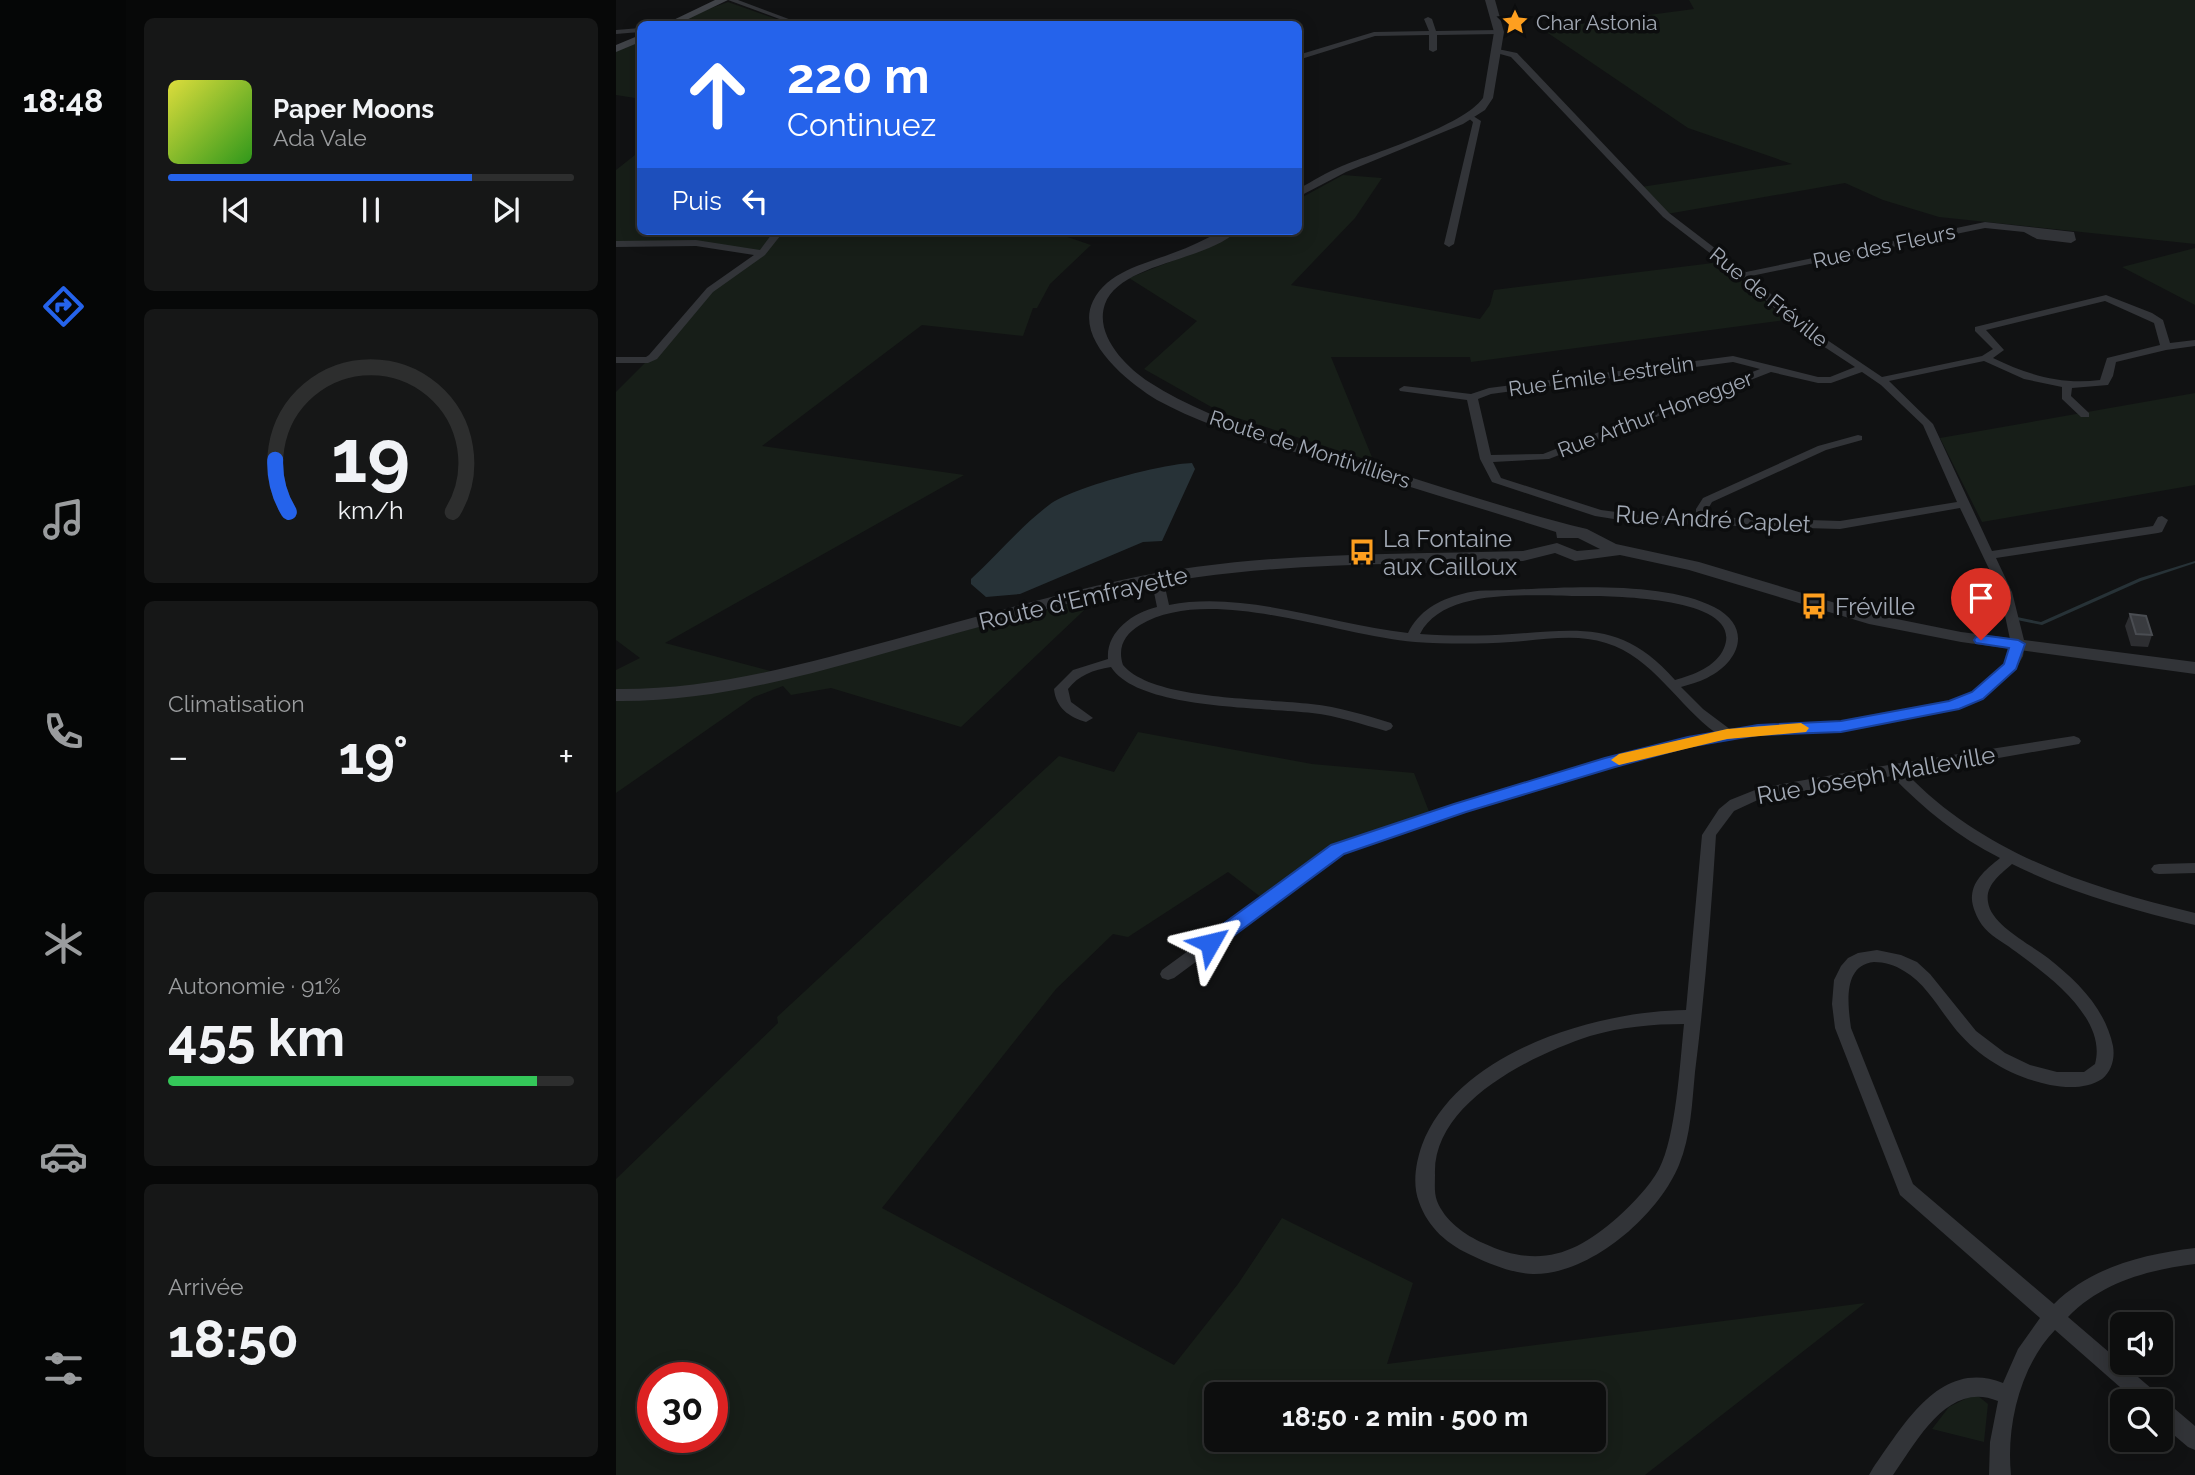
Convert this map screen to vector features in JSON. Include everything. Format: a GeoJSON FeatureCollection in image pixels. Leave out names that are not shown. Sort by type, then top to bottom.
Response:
{"type":"FeatureCollection","features":[{"type":"Feature","properties":{"kind":"main road"},"geometry":{"type":"LineString","coordinates":[[677,21],[723,0]]}},
{"type":"Feature","properties":{"kind":"main road"},"geometry":{"type":"LineString","coordinates":[[616,49],[637,39]]}},
{"type":"Feature","properties":{"kind":"street"},"geometry":{"type":"LineString","coordinates":[[731,0],[790,21]]}},
{"type":"Feature","properties":{"kind":"street"},"geometry":{"type":"LineString","coordinates":[[1302,192],[1342,170],[1470,116],[1488,98],[1499,32],[1490,0]]}},
{"type":"Feature","properties":{"kind":"street"},"geometry":{"type":"LineString","coordinates":[[1428,19],[1433,33],[1433,50]]}},
{"type":"Feature","properties":{"kind":"street"},"geometry":{"type":"LineString","coordinates":[[616,32],[637,30]]}},
{"type":"Feature","properties":{"kind":"street"},"geometry":{"type":"LineString","coordinates":[[1302,57],[1374,34],[1499,32]]}},
{"type":"Feature","properties":{"kind":"street","name":"Rue de Fréville"},"geometry":{"type":"LineString","coordinates":[[1496,51],[1509,52],[1666,215],[1744,275],[1795,323],[1881,380],[1928,424],[2006,592],[2018,644]]}},
{"type":"Feature","properties":{"kind":"street"},"geometry":{"type":"LineString","coordinates":[[1449,244],[1477,121],[1470,116]]}},
{"type":"Feature","properties":{"kind":"street"},"geometry":{"type":"LineString","coordinates":[[1666,215],[1682,213]]}},
{"type":"Feature","properties":{"kind":"street","name":"Rue des Fleurs"},"geometry":{"type":"LineString","coordinates":[[1744,275],[1985,225],[2026,229]]}},
{"type":"Feature","properties":{"kind":"street"},"geometry":{"type":"LineString","coordinates":[[616,360],[648,360],[653,357],[710,290],[762,253],[776,235]]}},
{"type":"Feature","properties":{"kind":"street","name":"Route de Montivilliers"},"geometry":{"type":"LineString","coordinates":[[1223,235],[1183,254],[1126,275],[1106,291],[1096,310],[1100,335],[1110,358],[1151,390],[1217,421],[1277,442],[1585,534],[1592,547]]}},
{"type":"Feature","properties":{"kind":"street"},"geometry":{"type":"LineString","coordinates":[[616,244],[705,243],[762,253]]}},
{"type":"Feature","properties":{"kind":"street"},"geometry":{"type":"LineString","coordinates":[[1881,380],[1985,358],[1999,350],[1979,329],[2106,298],[2148,315],[2158,322],[2166,347]]}},
{"type":"Feature","properties":{"kind":"street"},"geometry":{"type":"LineString","coordinates":[[1985,358],[2021,376],[2067,386],[2104,383],[2111,360],[2166,347],[2195,344]]}},
{"type":"Feature","properties":{"kind":"street","name":"Rue Émile Lestrelin"},"geometry":{"type":"LineString","coordinates":[[1472,397],[1489,391],[1733,359],[1770,369]]}},
{"type":"Feature","properties":{"kind":"street","name":"Rue Arthur Honegger"},"geometry":{"type":"LineString","coordinates":[[1486,458],[1545,457],[1770,369],[1818,380],[1831,380],[1863,368]]}},
{"type":"Feature","properties":{"kind":"street"},"geometry":{"type":"LineString","coordinates":[[2067,386],[2066,397],[2085,415]]}},
{"type":"Feature","properties":{"kind":"street"},"geometry":{"type":"LineString","coordinates":[[1404,390],[1472,397]]}},
{"type":"Feature","properties":{"kind":"street","name":"Rue André Caplet"},"geometry":{"type":"LineString","coordinates":[[1472,397],[1486,458],[1496,480],[1599,513],[1639,519],[1840,525],[1964,505]]}},
{"type":"Feature","properties":{"kind":"street"},"geometry":{"type":"LineString","coordinates":[[1702,521],[1702,509],[1707,500],[1822,448],[1858,438]]}},
{"type":"Feature","properties":{"kind":"street","name":"Route de Montivilliers"},"geometry":{"type":"LineString","coordinates":[[1525,515],[1549,529],[1557,543]]}},
{"type":"Feature","properties":{"kind":"street"},"geometry":{"type":"LineString","coordinates":[[1989,555],[2158,529],[2162,520]]}},
{"type":"Feature","properties":{"kind":"street","name":"Route d'Emfrayette"},"geometry":{"type":"LineString","coordinates":[[616,695],[664,696],[733,686],[1157,578],[1215,568],[1308,560],[1523,556],[1557,543],[1566,533],[1575,532]]}},
{"type":"Feature","properties":{"kind":"street"},"geometry":{"type":"LineString","coordinates":[[1557,543],[1570,555],[1592,547],[1660,559],[1732,577],[1869,619],[1961,638],[2195,668]]}},
{"type":"Feature","properties":{"kind":"street"},"geometry":{"type":"LineString","coordinates":[[1157,578],[1163,608]]}},
{"type":"Feature","properties":{"kind":"street"},"geometry":{"type":"LineString","coordinates":[[1412,638],[1419,622],[1451,602],[1468,596],[1563,592],[1660,597],[1693,603],[1721,616],[1732,628],[1734,637],[1730,651],[1722,662],[1702,676],[1673,685]]}},
{"type":"Feature","properties":{"kind":"street"},"geometry":{"type":"LineString","coordinates":[[1386,726],[1309,708],[1218,703],[1188,698],[1135,681],[1122,673],[1114,662],[1113,651],[1123,631],[1133,622],[1163,608],[1220,605],[1248,607],[1344,629],[1412,638],[1595,636],[1634,649],[1658,667],[1689,704],[1727,734]]}},
{"type":"Feature","properties":{"kind":"street"},"geometry":{"type":"LineString","coordinates":[[1168,974],[1338,849],[1611,762],[1727,734],[1841,726],[1953,705],[1977,696],[1993,684],[2011,666],[2018,644]]}},
{"type":"Feature","properties":{"kind":"street"},"geometry":{"type":"LineString","coordinates":[[1086,718],[1066,707],[1061,699],[1061,688],[1073,674],[1081,670],[1114,662]]}},
{"type":"Feature","properties":{"kind":"street","name":"Rue Joseph Malleville"},"geometry":{"type":"LineString","coordinates":[[1694,1017],[1657,1017],[1619,1023],[1545,1045],[1511,1062],[1479,1085],[1455,1106],[1437,1129],[1427,1150],[1422,1172],[1427,1198],[1440,1222],[1457,1239],[1485,1254],[1517,1264],[1547,1265],[1581,1256],[1607,1239],[1643,1204],[1665,1174],[1677,1140],[1694,1017],[1709,835],[1723,811],[1738,800],[1760,793],[2074,741]]}},
{"type":"Feature","properties":{"kind":"street"},"geometry":{"type":"LineString","coordinates":[[1894,769],[1905,783],[1941,813],[2009,858],[2091,890],[2195,919]]}},
{"type":"Feature","properties":{"kind":"street"},"geometry":{"type":"LineString","coordinates":[[2009,858],[1987,877],[1980,888],[1978,899],[1981,911],[1989,923],[2071,987],[2094,1015],[2100,1023],[2104,1037],[2106,1055],[2102,1068],[2090,1077],[2077,1080],[2035,1074],[2011,1064],[1982,1046],[1921,974],[1894,958],[1858,958],[1847,968],[1838,1003],[1843,1028],[1906,1189],[2136,1389]]}},
{"type":"Feature","properties":{"kind":"street"},"geometry":{"type":"LineString","coordinates":[[2159,869],[2195,868]]}},
{"type":"Feature","properties":{"kind":"street"},"geometry":{"type":"LineString","coordinates":[[2000,1475],[1998,1457],[2007,1395],[2025,1351],[2053,1315],[2105,1278],[2169,1257],[2195,1256]]}},
{"type":"Feature","properties":{"kind":"street"},"geometry":{"type":"LineString","coordinates":[[1880,1475],[1940,1398],[1956,1388],[1981,1386],[2007,1395]]}},
{"type":"Feature","properties":{"kind":"street"},"geometry":{"type":"LineString","coordinates":[[2173,1421],[2195,1440]]}},
{"type":"Feature","properties":{"kind":"shaded area"},"geometry":{"type":"Polygon","coordinates":[[[1689,0],[2195,0],[2195,244],[1939,217],[1883,200],[1845,183],[1667,214],[1641,187],[1792,164],[1688,128],[1542,29],[1694,9],[1689,0]]]}},
{"type":"Feature","properties":{"kind":"shaded area"},"geometry":{"type":"Polygon","coordinates":[[[728,2],[782,21],[675,21],[728,2]]]}},
{"type":"Feature","properties":{"kind":"shaded area"},"geometry":{"type":"Polygon","coordinates":[[[637,38],[635,98],[616,95],[616,48],[637,38]]]}},
{"type":"Feature","properties":{"kind":"shaded area"},"geometry":{"type":"Polygon","coordinates":[[[637,153],[637,235],[1062,235],[1091,245],[1050,284],[1037,308],[1033,308],[1023,336],[922,325],[762,446],[964,475],[665,643],[774,672],[780,678],[1099,596],[961,727],[831,688],[791,695],[783,686],[754,697],[616,793],[616,670],[640,658],[616,640],[616,392],[647,361],[688,311],[756,254],[708,245],[616,244],[616,170],[637,153]]]}},
{"type":"Feature","properties":{"kind":"shaded area"},"geometry":{"type":"Polygon","coordinates":[[[1343,175],[1382,178],[1355,218],[1291,285],[1480,319],[1490,305],[1494,290],[1721,262],[1786,320],[1471,362],[1470,357],[1331,357],[1374,462],[1222,413],[1144,369],[1197,321],[1129,278],[1232,235],[1302,235],[1302,197],[1343,175]]]}},
{"type":"Feature","properties":{"kind":"shaded area"},"geometry":{"type":"Polygon","coordinates":[[[2195,248],[2195,305],[2122,267],[2195,248]]]}},
{"type":"Feature","properties":{"kind":"shaded area"},"geometry":{"type":"Polygon","coordinates":[[[2195,393],[2195,485],[1982,522],[1940,438],[2195,393]]]}},
{"type":"Feature","properties":{"kind":"shaded area"},"geometry":{"type":"Polygon","coordinates":[[[1192,463],[1195,469],[1162,541],[1143,542],[1020,594],[986,597],[971,584],[971,579],[1019,531],[1061,498],[1118,478],[1160,467],[1192,463]]]}},
{"type":"Feature","properties":{"kind":"shaded area"},"geometry":{"type":"Polygon","coordinates":[[[2195,561],[2141,581],[2042,625],[2017,620],[2017,617],[2041,622],[2140,578],[2195,561]]]}},
{"type":"Feature","properties":{"kind":"shaded area"},"geometry":{"type":"Polygon","coordinates":[[[1138,732],[1312,764],[1414,773],[1430,814],[1334,848],[1262,898],[1228,872],[1128,937],[1113,934],[1056,989],[882,1208],[1174,1365],[1238,1284],[1282,1218],[1413,1283],[1387,1364],[1865,1303],[1645,1475],[616,1475],[616,1179],[778,1023],[777,1017],[1059,756],[1114,772],[1138,732]]]}},
{"type":"Feature","properties":{"kind":"shaded area"},"geometry":{"type":"Polygon","coordinates":[[[1971,1396],[1978,1396],[1988,1404],[1984,1442],[1932,1429],[1949,1407],[1971,1396]]]}},
{"type":"Feature","properties":{"kind":"building"},"geometry":{"type":"Polygon","coordinates":[[[2130,614],[2146,616],[2152,635],[2136,634],[2130,614]]]}},
{"type":"Feature","properties":{"kind":"slow traffic"},"geometry":{"type":"LineString","coordinates":[[1619,760],[1727,734],[1801,728]]}},
{"type":"Feature","properties":{"kind":"place","name":"Char Astonia"},"geometry":{"type":"Point","coordinates":[1515,22]}},
{"type":"Feature","properties":{"kind":"place","name":"La Fontaine aux Cailloux"},"geometry":{"type":"Point","coordinates":[1362,552]}},
{"type":"Feature","properties":{"kind":"place","name":"Fréville"},"geometry":{"type":"Point","coordinates":[1814,606]}},
{"type":"Feature","properties":{"kind":"route"},"geometry":{"type":"LineString","coordinates":[[1210,943],[1315,863],[1338,849],[1460,808],[1669,746],[1758,730],[1841,726],[1887,720],[1953,705],[1977,696],[2011,666],[2018,644],[1981,640]]}}]}
